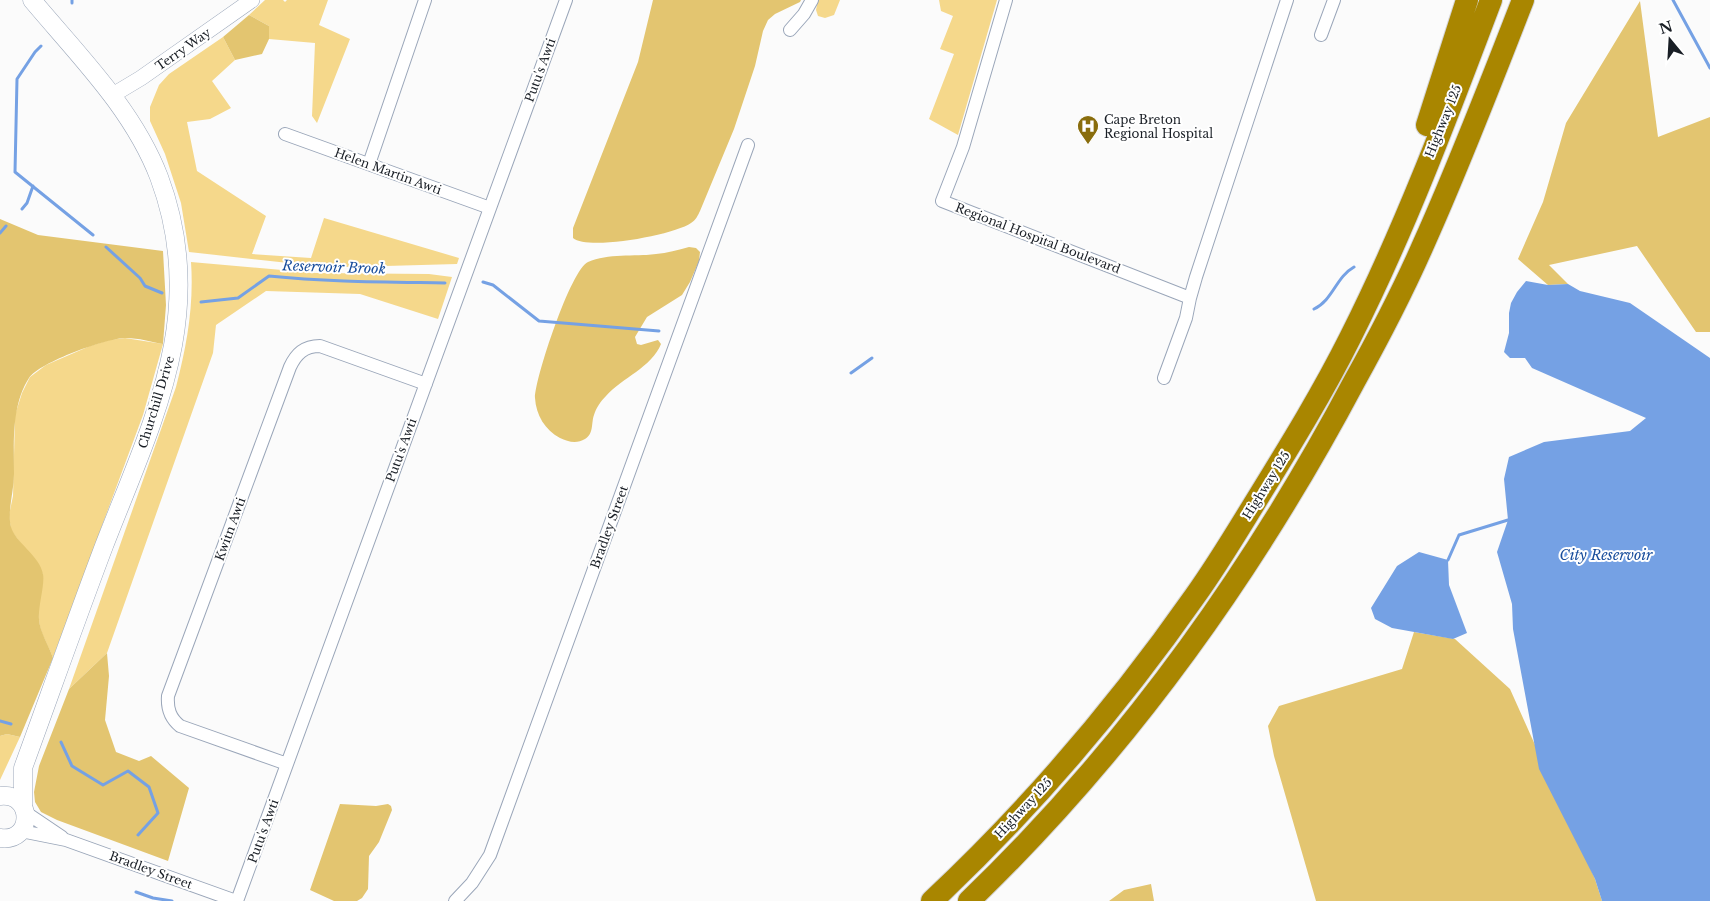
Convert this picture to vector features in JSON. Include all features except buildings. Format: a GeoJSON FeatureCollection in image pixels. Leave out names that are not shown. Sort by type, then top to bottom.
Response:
{"type":"FeatureCollection","features":[{"type":"Feature","properties":{"kind":"highway"},"geometry":{"type":"LineString","coordinates":[[1381,271],[1468,0]]}},
{"type":"Feature","properties":{"kind":"highway","name":"Highway 125"},"geometry":{"type":"LineString","coordinates":[[932,901],[1042,788],[1108,712],[1179,619],[1238,529],[1320,396],[1350,338],[1419,183],[1491,0]]}},
{"type":"Feature","properties":{"kind":"highway","name":"Highway 125"},"geometry":{"type":"LineString","coordinates":[[969,901],[1054,814],[1117,743],[1180,663],[1248,565],[1332,425],[1424,246],[1470,138],[1523,0]]}},
{"type":"Feature","properties":{"kind":"highway"},"geometry":{"type":"LineString","coordinates":[[1470,138],[1540,0]]}},
{"type":"Feature","properties":{"kind":"main road","name":"Churchill Drive"},"geometry":{"type":"LineString","coordinates":[[10,836],[26,819],[24,809],[24,768],[103,548],[157,407],[168,372],[178,319],[179,283],[178,253],[172,222],[163,192],[138,134],[111,96],[32,0]]}},
{"type":"Feature","properties":{"kind":"main road","name":"Churchill Drive"},"geometry":{"type":"LineString","coordinates":[[0,795],[24,768]]}},
{"type":"Feature","properties":{"kind":"main road"},"geometry":{"type":"LineString","coordinates":[[0,795],[12,797],[24,809]]}},
{"type":"Feature","properties":{"kind":"main road"},"geometry":{"type":"LineString","coordinates":[[0,853],[10,836]]}},
{"type":"Feature","properties":{"kind":"street","name":"Terry Way"},"geometry":{"type":"LineString","coordinates":[[111,96],[141,78],[252,0]]}},
{"type":"Feature","properties":{"kind":"street"},"geometry":{"type":"LineString","coordinates":[[369,164],[426,0]]}},
{"type":"Feature","properties":{"kind":"street","name":"Putu's Awti"},"geometry":{"type":"LineString","coordinates":[[237,901],[565,0]]}},
{"type":"Feature","properties":{"kind":"street"},"geometry":{"type":"LineString","coordinates":[[790,30],[804,14],[812,0]]}},
{"type":"Feature","properties":{"kind":"street","name":"Regional Hospital Boulevard"},"geometry":{"type":"LineString","coordinates":[[1006,0],[965,139],[942,201],[1190,298]]}},
{"type":"Feature","properties":{"kind":"street"},"geometry":{"type":"LineString","coordinates":[[1164,378],[1186,318],[1194,282],[1286,0]]}},
{"type":"Feature","properties":{"kind":"street"},"geometry":{"type":"LineString","coordinates":[[1321,35],[1334,0]]}},
{"type":"Feature","properties":{"kind":"street","name":"Helen Martin Awti"},"geometry":{"type":"LineString","coordinates":[[285,134],[490,208]]}},
{"type":"Feature","properties":{"kind":"street","name":"Bradley Street"},"geometry":{"type":"LineString","coordinates":[[455,901],[472,883],[490,855],[748,145]]}},
{"type":"Feature","properties":{"kind":"street","name":"Kwitn Awti"},"geometry":{"type":"LineString","coordinates":[[287,764],[180,726],[174,721],[168,710],[168,696],[290,367],[297,355],[308,347],[320,346],[426,384]]}},
{"type":"Feature","properties":{"kind":"street","name":"Bradley Street"},"geometry":{"type":"LineString","coordinates":[[24,809],[66,840]]}},
{"type":"Feature","properties":{"kind":"street","name":"Bradley Street"},"geometry":{"type":"LineString","coordinates":[[10,836],[66,840],[237,901]]}},
{"type":"Feature","properties":{"kind":"shaded area"},"geometry":{"type":"Polygon","coordinates":[[[265,0],[283,0],[285,2],[287,0],[328,0],[319,25],[350,39],[317,123],[312,116],[315,43],[269,39],[269,26],[249,15],[265,0]]]}},
{"type":"Feature","properties":{"kind":"shaded area"},"geometry":{"type":"Polygon","coordinates":[[[653,0],[801,0],[775,14],[768,20],[734,129],[697,217],[682,228],[650,236],[612,242],[582,242],[573,238],[573,228],[638,62],[653,0]]]}},
{"type":"Feature","properties":{"kind":"shaded area"},"geometry":{"type":"Polygon","coordinates":[[[818,0],[840,0],[834,15],[825,18],[818,16],[816,10],[818,0]]]}},
{"type":"Feature","properties":{"kind":"shaded area"},"geometry":{"type":"Polygon","coordinates":[[[939,0],[997,0],[958,135],[929,119],[954,54],[940,49],[953,16],[941,11],[939,0]]]}},
{"type":"Feature","properties":{"kind":"shaded area"},"geometry":{"type":"Polygon","coordinates":[[[1640,1],[1658,137],[1710,117],[1710,332],[1696,332],[1637,246],[1549,265],[1568,284],[1548,285],[1518,259],[1543,202],[1566,123],[1640,1]]]}},
{"type":"Feature","properties":{"kind":"shaded area"},"geometry":{"type":"Polygon","coordinates":[[[249,15],[269,26],[269,39],[262,54],[235,60],[223,37],[249,15]]]}},
{"type":"Feature","properties":{"kind":"shaded area"},"geometry":{"type":"Polygon","coordinates":[[[223,37],[235,60],[212,81],[231,108],[210,119],[187,122],[197,171],[266,216],[252,254],[311,258],[324,218],[459,258],[457,264],[316,266],[189,252],[181,203],[165,154],[150,121],[150,107],[159,85],[169,74],[223,37]]]}},
{"type":"Feature","properties":{"kind":"shaded area"},"geometry":{"type":"Polygon","coordinates":[[[0,219],[38,235],[163,251],[166,305],[163,344],[126,338],[104,342],[74,352],[46,365],[29,378],[19,400],[14,437],[14,481],[10,521],[13,533],[41,567],[43,584],[39,619],[53,658],[20,737],[7,734],[0,736],[0,219]]]}},
{"type":"Feature","properties":{"kind":"shaded area"},"geometry":{"type":"Polygon","coordinates":[[[689,247],[696,248],[700,252],[699,261],[690,282],[682,295],[647,317],[635,337],[637,344],[641,345],[658,340],[661,344],[657,352],[644,366],[602,400],[595,412],[588,437],[579,442],[572,442],[555,435],[539,416],[535,398],[541,369],[555,325],[581,269],[588,262],[604,257],[660,254],[689,247]]]}},
{"type":"Feature","properties":{"kind":"shaded area"},"geometry":{"type":"Polygon","coordinates":[[[191,262],[316,273],[429,274],[452,277],[438,319],[360,294],[266,291],[216,325],[213,353],[107,653],[69,689],[176,387],[189,325],[192,278],[191,262]]]}},
{"type":"Feature","properties":{"kind":"shaded area"},"geometry":{"type":"Polygon","coordinates":[[[125,338],[163,344],[143,415],[53,658],[42,633],[39,619],[43,574],[11,530],[9,515],[13,496],[15,415],[22,393],[30,377],[46,365],[90,346],[109,340],[125,338]]]}},
{"type":"Feature","properties":{"kind":"shaded area"},"geometry":{"type":"Polygon","coordinates":[[[1414,632],[1455,639],[1510,689],[1595,879],[1602,901],[1316,901],[1274,756],[1268,726],[1279,706],[1402,669],[1414,632]]]}},
{"type":"Feature","properties":{"kind":"shaded area"},"geometry":{"type":"Polygon","coordinates":[[[107,653],[109,676],[105,720],[116,752],[139,761],[151,756],[189,788],[168,861],[57,820],[41,812],[35,802],[34,792],[39,766],[69,689],[107,653]]]}},
{"type":"Feature","properties":{"kind":"shaded area"},"geometry":{"type":"Polygon","coordinates":[[[7,734],[20,737],[0,780],[0,736],[7,734]]]}},
{"type":"Feature","properties":{"kind":"shaded area"},"geometry":{"type":"Polygon","coordinates":[[[340,804],[376,806],[388,804],[392,810],[379,842],[369,856],[368,889],[362,898],[357,901],[334,901],[310,890],[340,804]]]}},
{"type":"Feature","properties":{"kind":"shaded area"},"geometry":{"type":"Polygon","coordinates":[[[1151,884],[1154,901],[1109,901],[1124,890],[1151,884]]]}},
{"type":"Feature","properties":{"kind":"water","name":"City Reservoir"},"geometry":{"type":"Polygon","coordinates":[[[1526,281],[1548,285],[1568,284],[1580,291],[1630,303],[1710,358],[1710,901],[1602,901],[1595,879],[1539,769],[1513,629],[1512,604],[1497,552],[1508,520],[1504,479],[1509,457],[1544,442],[1630,431],[1646,418],[1532,368],[1525,358],[1510,358],[1504,352],[1509,333],[1511,303],[1526,281]]]}},
{"type":"Feature","properties":{"kind":"water"},"geometry":{"type":"Polygon","coordinates":[[[1419,552],[1448,560],[1449,585],[1467,633],[1453,639],[1392,628],[1375,619],[1371,608],[1397,566],[1419,552]]]}},
{"type":"Feature","properties":{"kind":"waterway"},"geometry":{"type":"LineString","coordinates":[[1673,0],[1710,68]]}},
{"type":"Feature","properties":{"kind":"waterway","name":"Reservoir Brook"},"geometry":{"type":"LineString","coordinates":[[41,46],[17,79],[15,172],[93,235]]}},
{"type":"Feature","properties":{"kind":"waterway"},"geometry":{"type":"LineString","coordinates":[[22,209],[27,203],[33,186]]}},
{"type":"Feature","properties":{"kind":"waterway"},"geometry":{"type":"LineString","coordinates":[[0,233],[6,226]]}},
{"type":"Feature","properties":{"kind":"waterway","name":"Reservoir Brook"},"geometry":{"type":"LineString","coordinates":[[106,247],[140,278],[145,286],[162,293]]}},
{"type":"Feature","properties":{"kind":"waterway","name":"Reservoir Brook"},"geometry":{"type":"LineString","coordinates":[[1314,309],[1326,300],[1348,271],[1354,267]]}},
{"type":"Feature","properties":{"kind":"waterway","name":"Reservoir Brook"},"geometry":{"type":"LineString","coordinates":[[201,302],[238,298],[269,276],[335,281],[445,283]]}},
{"type":"Feature","properties":{"kind":"waterway","name":"Reservoir Brook"},"geometry":{"type":"LineString","coordinates":[[483,282],[493,285],[539,321],[659,331]]}},
{"type":"Feature","properties":{"kind":"waterway","name":"Reservoir Brook"},"geometry":{"type":"LineString","coordinates":[[851,373],[872,358]]}},
{"type":"Feature","properties":{"kind":"waterway"},"geometry":{"type":"LineString","coordinates":[[1448,560],[1459,535],[1508,520]]}},
{"type":"Feature","properties":{"kind":"waterway"},"geometry":{"type":"LineString","coordinates":[[0,721],[11,724]]}},
{"type":"Feature","properties":{"kind":"waterway"},"geometry":{"type":"LineString","coordinates":[[61,742],[72,766],[103,785],[128,771],[149,787],[158,813],[138,835]]}},
{"type":"Feature","properties":{"kind":"waterway"},"geometry":{"type":"LineString","coordinates":[[136,892],[153,898],[172,901]]}},
{"type":"Feature","properties":{"kind":"place","name":"Cape Breton Regional Hospital"},"geometry":{"type":"Point","coordinates":[1088,145]}}]}
